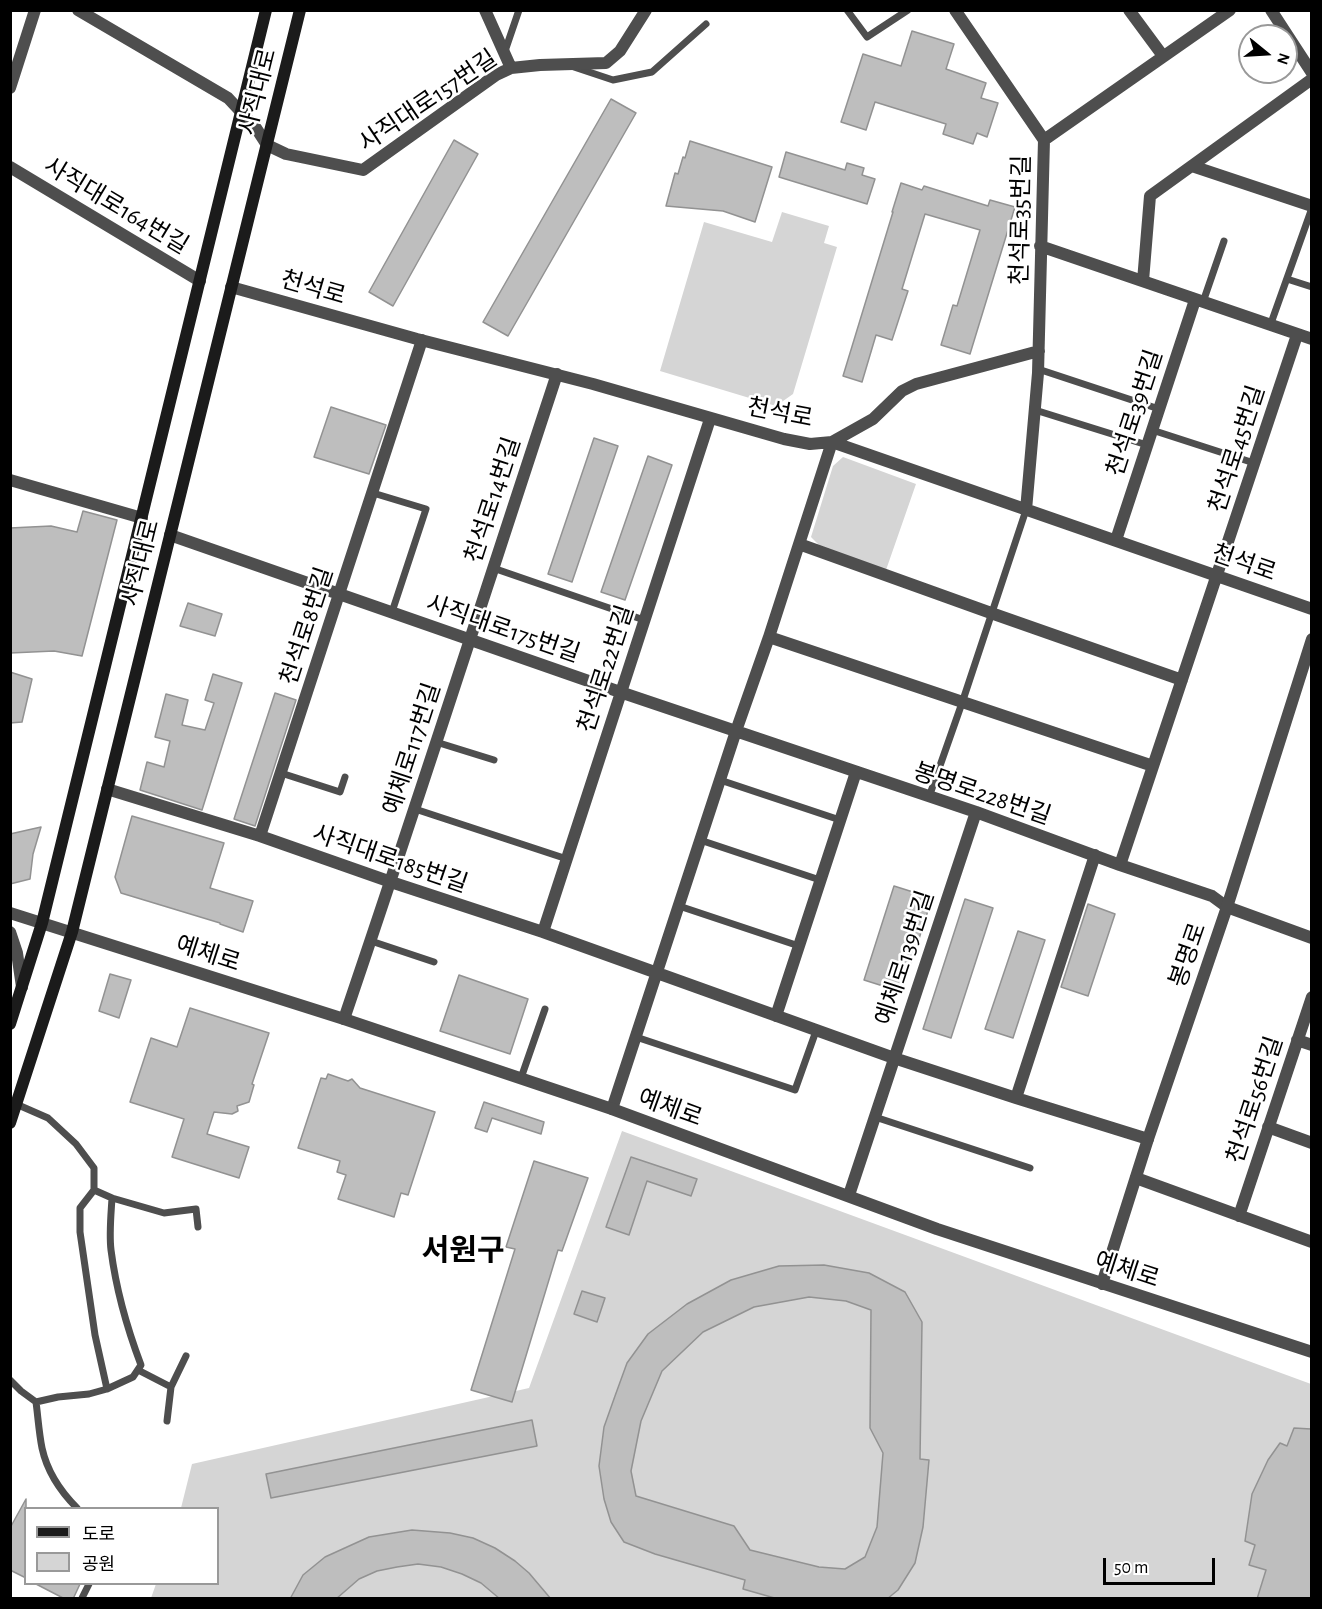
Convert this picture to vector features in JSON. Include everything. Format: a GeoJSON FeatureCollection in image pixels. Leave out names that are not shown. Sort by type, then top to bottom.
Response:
{"type":"FeatureCollection","features":[{"type":"Feature","properties":{"kind":"main road","name":"사직대로"},"geometry":{"type":"LineString","coordinates":[[10,1024],[17,994],[42,923],[266,10]]}},
{"type":"Feature","properties":{"kind":"main road","name":"사직대로"},"geometry":{"type":"LineString","coordinates":[[10,1123],[72,932],[300,10]]}},
{"type":"Feature","properties":{"kind":"street"},"geometry":{"type":"LineString","coordinates":[[10,88],[35,10]]}},
{"type":"Feature","properties":{"kind":"street"},"geometry":{"type":"LineString","coordinates":[[78,10],[228,98],[256,128],[267,146]]}},
{"type":"Feature","properties":{"kind":"street"},"geometry":{"type":"LineString","coordinates":[[486,10],[511,68]]}},
{"type":"Feature","properties":{"kind":"street","name":"사직대로157번길"},"geometry":{"type":"LineString","coordinates":[[267,146],[286,154],[363,170],[496,75],[511,68],[606,63],[620,51],[646,10]]}},
{"type":"Feature","properties":{"kind":"street","name":"천석로35번길"},"geometry":{"type":"LineString","coordinates":[[955,10],[1044,140],[1039,351],[1026,510]]}},
{"type":"Feature","properties":{"kind":"street"},"geometry":{"type":"LineString","coordinates":[[1129,10],[1163,56]]}},
{"type":"Feature","properties":{"kind":"street"},"geometry":{"type":"LineString","coordinates":[[1044,140],[1230,10]]}},
{"type":"Feature","properties":{"kind":"street"},"geometry":{"type":"LineString","coordinates":[[1271,10],[1311,73]]}},
{"type":"Feature","properties":{"kind":"street"},"geometry":{"type":"LineString","coordinates":[[1143,281],[1150,196],[1311,79]]}},
{"type":"Feature","properties":{"kind":"street"},"geometry":{"type":"LineString","coordinates":[[1192,166],[1311,207]]}},
{"type":"Feature","properties":{"kind":"street","name":"사직대로164번길"},"geometry":{"type":"LineString","coordinates":[[10,167],[200,281]]}},
{"type":"Feature","properties":{"kind":"street"},"geometry":{"type":"LineString","coordinates":[[1040,246],[1311,339]]}},
{"type":"Feature","properties":{"kind":"street","name":"천석로"},"geometry":{"type":"LineString","coordinates":[[231,287],[593,384],[784,439],[810,444],[832,442],[1311,609]]}},
{"type":"Feature","properties":{"kind":"street","name":"천석로39번길"},"geometry":{"type":"LineString","coordinates":[[1116,540],[1159,408],[1199,301]]}},
{"type":"Feature","properties":{"kind":"street","name":"천석로45번길"},"geometry":{"type":"LineString","coordinates":[[1120,865],[1297,335]]}},
{"type":"Feature","properties":{"kind":"street","name":"천석로8번길"},"geometry":{"type":"LineString","coordinates":[[260,836],[422,340]]}},
{"type":"Feature","properties":{"kind":"street"},"geometry":{"type":"LineString","coordinates":[[612,1109],[832,442],[873,419],[902,390],[916,384],[1039,351]]}},
{"type":"Feature","properties":{"kind":"street","name":"천석로14번길"},"geometry":{"type":"LineString","coordinates":[[469,639],[557,375]]}},
{"type":"Feature","properties":{"kind":"street","name":"천석로22번길"},"geometry":{"type":"LineString","coordinates":[[543,932],[710,419]]}},
{"type":"Feature","properties":{"kind":"street"},"geometry":{"type":"LineString","coordinates":[[10,480],[142,518]]}},
{"type":"Feature","properties":{"kind":"street","name":"사직대로175번길"},"geometry":{"type":"LineString","coordinates":[[170,535],[736,731]]}},
{"type":"Feature","properties":{"kind":"street"},"geometry":{"type":"LineString","coordinates":[[800,544],[991,614],[1182,680]]}},
{"type":"Feature","properties":{"kind":"street"},"geometry":{"type":"LineString","coordinates":[[769,637],[1153,766]]}},
{"type":"Feature","properties":{"kind":"street","name":"예체로117번길"},"geometry":{"type":"LineString","coordinates":[[344,1019],[391,882],[469,639]]}},
{"type":"Feature","properties":{"kind":"street","name":"봉명로"},"geometry":{"type":"LineString","coordinates":[[1102,1284],[1148,1139],[1227,907],[1311,639]]}},
{"type":"Feature","properties":{"kind":"street","name":"봉명로228번길"},"geometry":{"type":"LineString","coordinates":[[736,731],[976,812],[1212,896],[1227,907],[1311,938]]}},
{"type":"Feature","properties":{"kind":"street"},"geometry":{"type":"LineString","coordinates":[[776,1016],[856,772]]}},
{"type":"Feature","properties":{"kind":"street","name":"사직대로185번길"},"geometry":{"type":"LineString","coordinates":[[107,789],[260,836],[543,932],[894,1058],[1148,1139]]}},
{"type":"Feature","properties":{"kind":"street","name":"예체로139번길"},"geometry":{"type":"LineString","coordinates":[[849,1196],[976,812]]}},
{"type":"Feature","properties":{"kind":"street"},"geometry":{"type":"LineString","coordinates":[[1016,1098],[1095,855]]}},
{"type":"Feature","properties":{"kind":"street","name":"예체로"},"geometry":{"type":"LineString","coordinates":[[10,913],[522,1078],[937,1228],[1311,1352]]}},
{"type":"Feature","properties":{"kind":"street"},"geometry":{"type":"LineString","coordinates":[[10,932],[17,952],[17,994]]}},
{"type":"Feature","properties":{"kind":"street","name":"천석로56번길"},"geometry":{"type":"LineString","coordinates":[[1239,1216],[1311,998]]}},
{"type":"Feature","properties":{"kind":"street"},"geometry":{"type":"LineString","coordinates":[[1297,1040],[1311,1045]]}},
{"type":"Feature","properties":{"kind":"street"},"geometry":{"type":"LineString","coordinates":[[1268,1127],[1311,1143]]}},
{"type":"Feature","properties":{"kind":"street"},"geometry":{"type":"LineString","coordinates":[[1136,1178],[1311,1242]]}},
{"type":"Feature","properties":{"kind":"lane"},"geometry":{"type":"LineString","coordinates":[[504,52],[519,10]]}},
{"type":"Feature","properties":{"kind":"lane"},"geometry":{"type":"LineString","coordinates":[[847,10],[867,37],[908,10]]}},
{"type":"Feature","properties":{"kind":"lane"},"geometry":{"type":"LineString","coordinates":[[565,64],[613,80],[652,72],[706,24]]}},
{"type":"Feature","properties":{"kind":"lane"},"geometry":{"type":"LineString","coordinates":[[1270,326],[1311,207]]}},
{"type":"Feature","properties":{"kind":"lane"},"geometry":{"type":"LineString","coordinates":[[1199,301],[1224,241]]}},
{"type":"Feature","properties":{"kind":"lane"},"geometry":{"type":"LineString","coordinates":[[1287,279],[1311,287]]}},
{"type":"Feature","properties":{"kind":"lane"},"geometry":{"type":"LineString","coordinates":[[1038,369],[1159,408]]}},
{"type":"Feature","properties":{"kind":"lane"},"geometry":{"type":"LineString","coordinates":[[1035,410],[1147,446]]}},
{"type":"Feature","properties":{"kind":"lane"},"geometry":{"type":"LineString","coordinates":[[1152,430],[1254,463]]}},
{"type":"Feature","properties":{"kind":"lane","name":"사직대로175번길"},"geometry":{"type":"LineString","coordinates":[[373,492],[426,509],[392,612]]}},
{"type":"Feature","properties":{"kind":"lane"},"geometry":{"type":"LineString","coordinates":[[929,797],[963,703],[1026,510]]}},
{"type":"Feature","properties":{"kind":"lane"},"geometry":{"type":"LineString","coordinates":[[493,568],[644,620]]}},
{"type":"Feature","properties":{"kind":"lane"},"geometry":{"type":"LineString","coordinates":[[436,742],[494,760]]}},
{"type":"Feature","properties":{"kind":"lane"},"geometry":{"type":"LineString","coordinates":[[281,772],[340,792],[345,777]]}},
{"type":"Feature","properties":{"kind":"lane"},"geometry":{"type":"LineString","coordinates":[[720,780],[840,820]]}},
{"type":"Feature","properties":{"kind":"lane"},"geometry":{"type":"LineString","coordinates":[[415,809],[567,859]]}},
{"type":"Feature","properties":{"kind":"lane"},"geometry":{"type":"LineString","coordinates":[[700,840],[820,880]]}},
{"type":"Feature","properties":{"kind":"lane"},"geometry":{"type":"LineString","coordinates":[[679,906],[799,946]]}},
{"type":"Feature","properties":{"kind":"lane"},"geometry":{"type":"LineString","coordinates":[[371,940],[434,962]]}},
{"type":"Feature","properties":{"kind":"lane"},"geometry":{"type":"LineString","coordinates":[[522,1078],[545,1009]]}},
{"type":"Feature","properties":{"kind":"lane"},"geometry":{"type":"LineString","coordinates":[[636,1037],[795,1090],[816,1031]]}},
{"type":"Feature","properties":{"kind":"lane"},"geometry":{"type":"LineString","coordinates":[[16,1104],[48,1118],[76,1144],[94,1168],[94,1190],[80,1208],[80,1232],[95,1335],[106,1389]]}},
{"type":"Feature","properties":{"kind":"lane"},"geometry":{"type":"LineString","coordinates":[[875,1117],[1030,1168]]}},
{"type":"Feature","properties":{"kind":"lane"},"geometry":{"type":"LineString","coordinates":[[94,1190],[112,1198],[164,1213],[196,1209],[198,1227]]}},
{"type":"Feature","properties":{"kind":"lane"},"geometry":{"type":"LineString","coordinates":[[36,1402],[106,1389],[133,1377],[141,1365],[130,1336],[110,1249],[112,1198]]}},
{"type":"Feature","properties":{"kind":"lane"},"geometry":{"type":"LineString","coordinates":[[167,1421],[171,1387],[186,1356]]}},
{"type":"Feature","properties":{"kind":"lane"},"geometry":{"type":"LineString","coordinates":[[138,1370],[171,1387]]}},
{"type":"Feature","properties":{"kind":"lane"},"geometry":{"type":"LineString","coordinates":[[10,1380],[36,1402],[42,1449],[53,1478],[75,1507]]}},
{"type":"Feature","properties":{"kind":"lane"},"geometry":{"type":"LineString","coordinates":[[82,1599],[89,1585]]}},
{"type":"Feature","properties":{"kind":"green space"},"geometry":{"type":"Polygon","coordinates":[[[782,212],[829,226],[824,243],[837,247],[793,394],[776,406],[660,371],[704,222],[772,242],[782,212]]]}},
{"type":"Feature","properties":{"kind":"green space"},"geometry":{"type":"Polygon","coordinates":[[[843,457],[916,484],[886,570],[820,546],[811,537],[833,466],[843,457]]]}},
{"type":"Feature","properties":{"kind":"green space"},"geometry":{"type":"Polygon","coordinates":[[[622,1131],[1311,1384],[1311,1598],[151,1598],[156,1585],[219,1585],[219,1507],[181,1507],[192,1464],[529,1388],[622,1131]]]}},
{"type":"Feature","properties":{"kind":"building"},"geometry":{"type":"Polygon","coordinates":[[[912,31],[954,44],[946,69],[986,83],[981,98],[998,103],[987,137],[977,133],[973,144],[943,134],[946,124],[875,102],[866,130],[841,122],[863,54],[901,66],[912,31]]]}},
{"type":"Feature","properties":{"kind":"building"},"geometry":{"type":"Polygon","coordinates":[[[611,99],[636,113],[508,336],[483,322],[611,99]]]}},
{"type":"Feature","properties":{"kind":"building"},"geometry":{"type":"Polygon","coordinates":[[[454,140],[478,154],[393,306],[369,292],[454,140]]]}},
{"type":"Feature","properties":{"kind":"building"},"geometry":{"type":"Polygon","coordinates":[[[690,141],[772,167],[755,222],[723,211],[666,206],[675,173],[678,174],[690,141]]]}},
{"type":"Feature","properties":{"kind":"building"},"geometry":{"type":"Polygon","coordinates":[[[786,152],[845,170],[847,163],[864,168],[862,175],[875,179],[867,204],[779,177],[786,152]]]}},
{"type":"Feature","properties":{"kind":"building"},"geometry":{"type":"Polygon","coordinates":[[[901,183],[922,190],[924,186],[988,206],[990,200],[1015,207],[970,354],[941,345],[953,305],[957,306],[980,230],[925,214],[902,289],[908,291],[892,340],[876,335],[862,382],[843,376],[901,183]]]}},
{"type":"Feature","properties":{"kind":"building"},"geometry":{"type":"Polygon","coordinates":[[[331,407],[386,425],[369,474],[314,457],[331,407]]]}},
{"type":"Feature","properties":{"kind":"building"},"geometry":{"type":"Polygon","coordinates":[[[594,438],[618,446],[572,582],[548,574],[594,438]]]}},
{"type":"Feature","properties":{"kind":"building"},"geometry":{"type":"Polygon","coordinates":[[[648,456],[672,465],[625,600],[601,592],[648,456]]]}},
{"type":"Feature","properties":{"kind":"building"},"geometry":{"type":"Polygon","coordinates":[[[83,511],[117,520],[82,656],[54,651],[10,653],[10,528],[51,526],[77,532],[83,511]]]}},
{"type":"Feature","properties":{"kind":"building"},"geometry":{"type":"Polygon","coordinates":[[[188,603],[222,614],[215,636],[180,626],[188,603]]]}},
{"type":"Feature","properties":{"kind":"building"},"geometry":{"type":"Polygon","coordinates":[[[10,672],[32,679],[22,722],[10,723],[10,672]]]}},
{"type":"Feature","properties":{"kind":"building"},"geometry":{"type":"Polygon","coordinates":[[[213,674],[242,683],[202,810],[140,790],[147,762],[164,767],[170,741],[155,737],[166,694],[188,700],[182,725],[205,730],[214,703],[205,700],[213,674]]]}},
{"type":"Feature","properties":{"kind":"building"},"geometry":{"type":"Polygon","coordinates":[[[275,693],[296,700],[255,826],[234,819],[275,693]]]}},
{"type":"Feature","properties":{"kind":"building"},"geometry":{"type":"Polygon","coordinates":[[[132,816],[224,843],[210,888],[253,901],[243,932],[121,893],[115,877],[132,816]]]}},
{"type":"Feature","properties":{"kind":"building"},"geometry":{"type":"Polygon","coordinates":[[[41,827],[33,854],[30,879],[10,884],[10,834],[41,827]]]}},
{"type":"Feature","properties":{"kind":"building"},"geometry":{"type":"Polygon","coordinates":[[[894,886],[932,898],[902,992],[864,980],[894,886]]]}},
{"type":"Feature","properties":{"kind":"building"},"geometry":{"type":"Polygon","coordinates":[[[965,899],[993,908],[951,1038],[923,1029],[965,899]]]}},
{"type":"Feature","properties":{"kind":"building"},"geometry":{"type":"Polygon","coordinates":[[[1088,904],[1115,914],[1088,996],[1061,987],[1088,904]]]}},
{"type":"Feature","properties":{"kind":"building"},"geometry":{"type":"Polygon","coordinates":[[[1018,931],[1045,940],[1013,1038],[985,1029],[1018,931]]]}},
{"type":"Feature","properties":{"kind":"building"},"geometry":{"type":"Polygon","coordinates":[[[110,974],[131,980],[119,1018],[99,1011],[110,974]]]}},
{"type":"Feature","properties":{"kind":"building"},"geometry":{"type":"Polygon","coordinates":[[[459,975],[528,999],[510,1054],[440,1031],[459,975]]]}},
{"type":"Feature","properties":{"kind":"building"},"geometry":{"type":"Polygon","coordinates":[[[190,1008],[269,1033],[252,1084],[254,1085],[249,1102],[237,1106],[238,1111],[232,1114],[214,1112],[207,1134],[249,1147],[239,1178],[172,1157],[184,1119],[130,1102],[151,1038],[177,1047],[190,1008]]]}},
{"type":"Feature","properties":{"kind":"building"},"geometry":{"type":"Polygon","coordinates":[[[328,1074],[348,1081],[352,1079],[360,1088],[435,1112],[408,1195],[401,1193],[394,1217],[338,1199],[346,1175],[337,1172],[340,1161],[298,1148],[321,1078],[326,1079],[328,1074]]]}},
{"type":"Feature","properties":{"kind":"building"},"geometry":{"type":"Polygon","coordinates":[[[484,1102],[544,1122],[541,1134],[492,1118],[487,1132],[475,1128],[484,1102]]]}},
{"type":"Feature","properties":{"kind":"building"},"geometry":{"type":"Polygon","coordinates":[[[631,1157],[697,1179],[691,1196],[647,1181],[629,1235],[606,1227],[631,1157]]]}},
{"type":"Feature","properties":{"kind":"building"},"geometry":{"type":"Polygon","coordinates":[[[534,1161],[588,1178],[562,1251],[558,1250],[512,1402],[471,1390],[515,1249],[506,1247],[534,1161]]]}},
{"type":"Feature","properties":{"kind":"building"},"geometry":{"type":"Polygon","coordinates":[[[824,1265],[869,1273],[905,1292],[922,1322],[920,1459],[929,1460],[923,1527],[915,1563],[898,1590],[887,1599],[778,1599],[743,1589],[745,1580],[655,1554],[624,1542],[611,1522],[604,1499],[599,1466],[604,1427],[627,1363],[648,1334],[687,1304],[731,1280],[779,1266],[824,1265]],[[809,1297],[754,1307],[703,1332],[662,1371],[641,1421],[631,1471],[636,1496],[734,1526],[750,1550],[819,1567],[845,1569],[865,1557],[877,1527],[883,1453],[870,1428],[871,1310],[846,1301],[809,1297]]]}},
{"type":"Feature","properties":{"kind":"building"},"geometry":{"type":"Polygon","coordinates":[[[582,1291],[605,1298],[597,1322],[574,1314],[582,1291]]]}},
{"type":"Feature","properties":{"kind":"building"},"geometry":{"type":"Polygon","coordinates":[[[532,1420],[537,1446],[271,1498],[266,1474],[532,1420]]]}},
{"type":"Feature","properties":{"kind":"building"},"geometry":{"type":"Polygon","coordinates":[[[1294,1428],[1311,1429],[1311,1599],[1257,1599],[1266,1570],[1249,1565],[1255,1545],[1245,1541],[1252,1494],[1268,1460],[1280,1443],[1287,1446],[1294,1428]]]}},
{"type":"Feature","properties":{"kind":"building"},"geometry":{"type":"Polygon","coordinates":[[[26,1499],[24,1577],[10,1570],[10,1528],[26,1499]]]}},
{"type":"Feature","properties":{"kind":"building"},"geometry":{"type":"Polygon","coordinates":[[[412,1530],[450,1533],[473,1538],[495,1548],[529,1573],[551,1599],[500,1599],[481,1583],[462,1574],[441,1567],[418,1564],[377,1571],[359,1579],[336,1599],[290,1599],[303,1575],[325,1557],[369,1537],[412,1530]]]}},
{"type":"Feature","properties":{"kind":"building"},"geometry":{"type":"Polygon","coordinates":[[[38,1585],[80,1585],[73,1599],[65,1599],[38,1585]]]}},
{"type":"Feature","properties":{"kind":"district","name":"서원구"},"geometry":{"type":"Point","coordinates":[463,1251]}}]}
